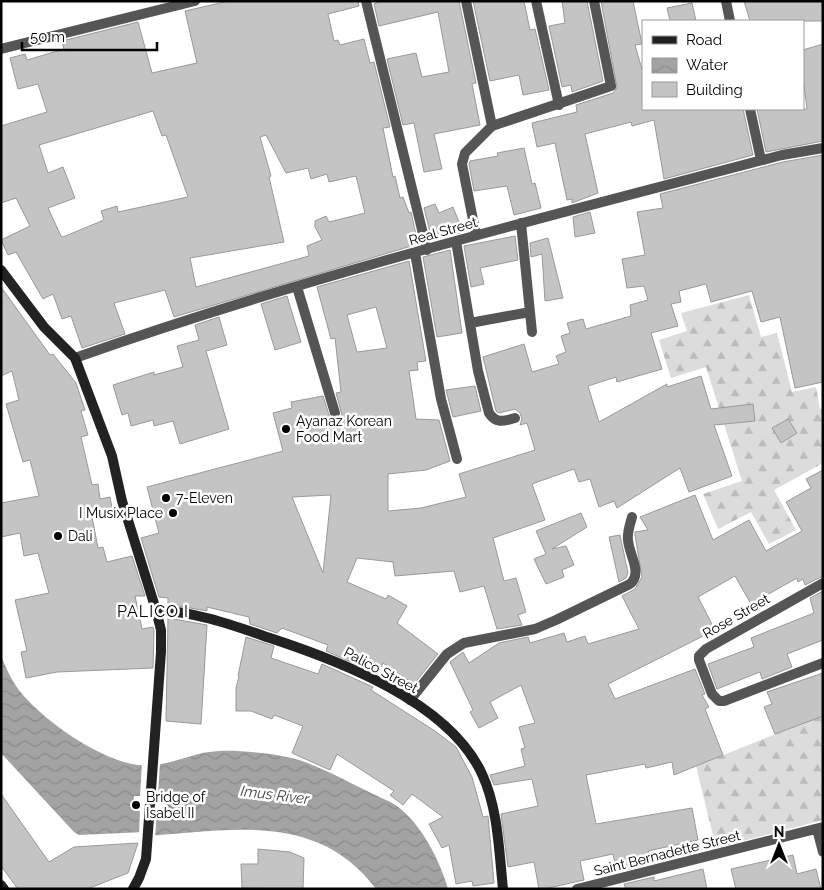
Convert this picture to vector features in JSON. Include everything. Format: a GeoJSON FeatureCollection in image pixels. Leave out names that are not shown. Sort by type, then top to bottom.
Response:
{"type":"FeatureCollection","features":[{"type":"Feature","properties":{"kind":"main road"},"geometry":{"type":"LineString","coordinates":[[1,270],[44,327],[75,358],[112,456],[122,502],[161,630],[146,859],[133,889]]}},
{"type":"Feature","properties":{"kind":"main road","name":"Palico Street"},"geometry":{"type":"LineString","coordinates":[[156,610],[210,618],[350,668],[382,683],[410,700],[437,720],[458,740],[482,773],[493,811],[503,889]]}},
{"type":"Feature","properties":{"kind":"main road"},"geometry":{"type":"LineString","coordinates":[[1,885],[4,889]]}},
{"type":"Feature","properties":{"kind":"street"},"geometry":{"type":"LineString","coordinates":[[1,49],[195,1]]}},
{"type":"Feature","properties":{"kind":"street"},"geometry":{"type":"LineString","coordinates":[[366,1],[427,250]]}},
{"type":"Feature","properties":{"kind":"street"},"geometry":{"type":"LineString","coordinates":[[466,1],[492,126]]}},
{"type":"Feature","properties":{"kind":"street"},"geometry":{"type":"LineString","coordinates":[[536,1],[559,106]]}},
{"type":"Feature","properties":{"kind":"street"},"geometry":{"type":"LineString","coordinates":[[476,235],[462,164],[465,154],[492,126],[559,106],[611,86],[594,1]]}},
{"type":"Feature","properties":{"kind":"street"},"geometry":{"type":"LineString","coordinates":[[726,1],[730,20]]}},
{"type":"Feature","properties":{"kind":"street"},"geometry":{"type":"LineString","coordinates":[[750,110],[761,160]]}},
{"type":"Feature","properties":{"kind":"street","name":"Real Street"},"geometry":{"type":"LineString","coordinates":[[75,358],[151,332],[297,287],[476,235],[761,160],[823,148]]}},
{"type":"Feature","properties":{"kind":"street"},"geometry":{"type":"LineString","coordinates":[[522,223],[532,332]]}},
{"type":"Feature","properties":{"kind":"street"},"geometry":{"type":"LineString","coordinates":[[456,242],[470,323],[489,413],[492,419],[498,421],[515,418]]}},
{"type":"Feature","properties":{"kind":"street"},"geometry":{"type":"LineString","coordinates":[[415,253],[441,399],[457,460]]}},
{"type":"Feature","properties":{"kind":"street"},"geometry":{"type":"LineString","coordinates":[[297,287],[335,413]]}},
{"type":"Feature","properties":{"kind":"street"},"geometry":{"type":"LineString","coordinates":[[470,323],[530,312]]}},
{"type":"Feature","properties":{"kind":"street"},"geometry":{"type":"LineString","coordinates":[[410,700],[447,654],[464,644],[535,628],[556,620],[635,580],[636,573],[628,541],[628,529],[632,517]]}},
{"type":"Feature","properties":{"kind":"street","name":"Rose Street"},"geometry":{"type":"LineString","coordinates":[[823,583],[706,649],[699,656],[699,660],[712,694],[719,701],[724,701],[823,663]]}},
{"type":"Feature","properties":{"kind":"street"},"geometry":{"type":"LineString","coordinates":[[820,828],[823,852]]}},
{"type":"Feature","properties":{"kind":"street","name":"Saint Bernadette Street"},"geometry":{"type":"LineString","coordinates":[[577,889],[820,828]]}},
{"type":"Feature","properties":{"kind":"green space"},"geometry":{"type":"Polygon","coordinates":[[[749,295],[761,337],[777,333],[792,392],[816,387],[820,409],[823,409],[823,463],[774,490],[796,530],[769,544],[751,512],[718,529],[703,494],[742,481],[706,367],[671,378],[659,340],[687,331],[681,313],[749,295]]]}},
{"type":"Feature","properties":{"kind":"green space"},"geometry":{"type":"Polygon","coordinates":[[[823,715],[823,820],[716,848],[696,766],[823,715]]]}},
{"type":"Feature","properties":{"kind":"water","name":"Imus River"},"geometry":{"type":"Polygon","coordinates":[[[1,656],[16,686],[33,706],[76,739],[108,756],[124,762],[149,765],[219,751],[275,755],[313,765],[390,802],[406,814],[422,833],[440,866],[448,889],[376,889],[353,864],[327,847],[299,836],[269,831],[207,831],[144,836],[144,832],[79,835],[74,832],[1,753],[1,656]]]}},
{"type":"Feature","properties":{"kind":"pier"},"geometry":{"type":"Polygon","coordinates":[[[142,762],[160,762],[158,796],[166,804],[157,812],[155,838],[144,839],[142,835],[139,835],[140,811],[133,810],[134,796],[140,796],[142,762]]]}},
{"type":"Feature","properties":{"kind":"building"},"geometry":{"type":"Polygon","coordinates":[[[229,1],[358,1],[359,6],[328,14],[334,41],[338,40],[340,45],[364,39],[370,63],[374,62],[390,127],[383,128],[393,177],[395,176],[400,198],[403,197],[409,213],[411,212],[418,244],[174,317],[165,290],[114,303],[125,334],[82,348],[71,316],[62,319],[53,294],[43,299],[16,252],[8,255],[1,240],[30,226],[16,198],[1,203],[1,126],[47,112],[38,84],[18,89],[10,58],[25,54],[27,60],[64,49],[62,41],[138,22],[152,73],[197,63],[185,11],[229,1]],[[153,111],[39,145],[48,173],[63,167],[75,198],[48,208],[61,236],[63,237],[104,220],[101,211],[117,206],[118,212],[188,197],[166,135],[162,136],[153,111]],[[266,135],[260,137],[271,176],[269,177],[284,242],[190,258],[196,287],[309,256],[307,246],[322,240],[315,227],[315,221],[326,216],[329,222],[365,213],[356,176],[329,182],[327,174],[311,179],[308,168],[286,173],[266,135]]]}},
{"type":"Feature","properties":{"kind":"building"},"geometry":{"type":"Polygon","coordinates":[[[383,1],[459,1],[476,83],[472,84],[480,125],[434,134],[442,169],[424,172],[414,123],[403,125],[387,59],[416,53],[422,77],[449,72],[438,12],[379,26],[374,4],[383,1]]]}},
{"type":"Feature","properties":{"kind":"building"},"geometry":{"type":"Polygon","coordinates":[[[473,1],[524,1],[530,30],[535,29],[549,90],[523,95],[519,75],[490,81],[473,1]]]}},
{"type":"Feature","properties":{"kind":"building"},"geometry":{"type":"Polygon","coordinates":[[[562,1],[587,1],[603,81],[572,92],[571,85],[562,87],[549,26],[565,23],[562,1]]]}},
{"type":"Feature","properties":{"kind":"building"},"geometry":{"type":"Polygon","coordinates":[[[601,1],[633,1],[642,44],[635,45],[642,70],[642,110],[743,110],[753,155],[664,179],[654,120],[632,126],[631,122],[585,134],[598,193],[572,203],[572,199],[567,200],[555,143],[537,147],[532,123],[577,112],[576,105],[613,93],[617,88],[601,1]]]}},
{"type":"Feature","properties":{"kind":"building"},"geometry":{"type":"Polygon","coordinates":[[[744,1],[823,1],[823,21],[750,20],[744,1]]]}},
{"type":"Feature","properties":{"kind":"building"},"geometry":{"type":"Polygon","coordinates":[[[692,3],[696,20],[670,20],[667,8],[692,3]]]}},
{"type":"Feature","properties":{"kind":"building"},"geometry":{"type":"Polygon","coordinates":[[[823,44],[823,141],[766,152],[757,110],[807,109],[804,85],[804,50],[823,44]]]}},
{"type":"Feature","properties":{"kind":"building"},"geometry":{"type":"Polygon","coordinates":[[[524,148],[532,184],[535,183],[541,208],[514,215],[507,186],[474,191],[469,164],[470,161],[498,156],[497,153],[524,148]]]}},
{"type":"Feature","properties":{"kind":"building"},"geometry":{"type":"Polygon","coordinates":[[[823,155],[823,382],[795,388],[780,317],[761,322],[752,291],[711,302],[706,284],[679,291],[681,302],[671,304],[678,326],[651,333],[662,369],[617,382],[616,377],[588,386],[599,422],[667,384],[667,387],[701,376],[711,409],[753,404],[755,421],[714,425],[732,476],[689,492],[680,468],[617,508],[614,501],[599,507],[590,479],[579,482],[574,469],[532,484],[545,520],[493,538],[504,581],[516,578],[526,612],[518,615],[522,625],[497,629],[484,586],[460,592],[454,571],[395,576],[393,562],[357,558],[347,582],[386,599],[388,595],[407,606],[397,623],[438,654],[414,684],[383,663],[378,674],[326,651],[328,645],[282,628],[277,633],[250,624],[249,617],[207,607],[207,611],[168,604],[168,598],[159,597],[141,538],[159,533],[147,487],[283,451],[273,413],[292,408],[291,402],[323,396],[330,418],[336,420],[342,415],[336,393],[341,392],[335,338],[331,339],[317,287],[409,261],[426,361],[417,362],[418,370],[409,371],[416,419],[439,420],[450,461],[426,470],[388,474],[388,511],[421,508],[466,497],[459,474],[535,450],[527,423],[520,425],[522,419],[520,413],[515,409],[499,413],[496,411],[483,357],[524,344],[532,372],[559,364],[556,356],[566,352],[561,336],[570,333],[567,323],[583,319],[586,329],[631,316],[630,305],[648,300],[644,286],[627,288],[622,259],[645,255],[637,212],[663,208],[660,194],[783,162],[823,155]],[[376,307],[347,315],[357,352],[387,348],[376,307]],[[331,495],[292,497],[323,573],[331,495]]]}},
{"type":"Feature","properties":{"kind":"building"},"geometry":{"type":"Polygon","coordinates":[[[435,204],[439,213],[453,207],[463,232],[432,240],[424,208],[435,204]]]}},
{"type":"Feature","properties":{"kind":"building"},"geometry":{"type":"Polygon","coordinates":[[[590,212],[595,233],[575,237],[573,217],[590,212]]]}},
{"type":"Feature","properties":{"kind":"building"},"geometry":{"type":"Polygon","coordinates":[[[515,236],[518,260],[480,268],[484,284],[471,287],[464,246],[515,236]]]}},
{"type":"Feature","properties":{"kind":"building"},"geometry":{"type":"Polygon","coordinates":[[[548,238],[563,298],[545,301],[542,254],[531,257],[530,243],[548,238]]]}},
{"type":"Feature","properties":{"kind":"building"},"geometry":{"type":"Polygon","coordinates":[[[450,250],[462,333],[437,337],[423,257],[450,250]]]}},
{"type":"Feature","properties":{"kind":"building"},"geometry":{"type":"Polygon","coordinates":[[[1,287],[50,355],[53,354],[76,383],[85,410],[81,411],[88,435],[81,437],[92,485],[98,484],[100,499],[110,497],[113,513],[92,517],[98,548],[103,547],[107,562],[132,556],[145,596],[135,596],[142,629],[153,627],[154,631],[153,668],[57,672],[26,678],[21,652],[27,651],[15,600],[49,593],[38,553],[24,556],[20,533],[1,537],[1,503],[39,496],[30,460],[23,462],[6,404],[19,400],[12,371],[1,376],[1,287]]]}},
{"type":"Feature","properties":{"kind":"building"},"geometry":{"type":"Polygon","coordinates":[[[287,296],[301,342],[275,350],[261,304],[287,296]]]}},
{"type":"Feature","properties":{"kind":"building"},"geometry":{"type":"Polygon","coordinates":[[[219,317],[227,345],[206,351],[229,429],[180,444],[173,421],[154,426],[153,420],[131,426],[128,413],[122,415],[113,385],[154,372],[154,375],[183,367],[177,346],[199,340],[195,325],[219,317]]]}},
{"type":"Feature","properties":{"kind":"building"},"geometry":{"type":"Polygon","coordinates":[[[475,386],[481,411],[453,417],[446,390],[475,386]]]}},
{"type":"Feature","properties":{"kind":"building"},"geometry":{"type":"Polygon","coordinates":[[[788,419],[797,433],[781,443],[772,428],[788,419]]]}},
{"type":"Feature","properties":{"kind":"building"},"geometry":{"type":"Polygon","coordinates":[[[823,470],[823,576],[805,585],[803,579],[798,582],[797,578],[751,604],[735,576],[698,597],[715,630],[608,684],[615,699],[695,669],[705,694],[702,695],[709,707],[705,709],[723,755],[674,775],[672,762],[646,768],[645,764],[586,775],[596,824],[692,808],[698,840],[648,851],[651,863],[617,872],[613,854],[580,861],[584,880],[544,889],[539,889],[534,862],[508,867],[501,814],[538,806],[532,779],[494,785],[490,775],[525,766],[521,749],[525,748],[519,727],[535,723],[521,685],[490,702],[498,718],[479,728],[470,712],[473,710],[450,662],[463,652],[469,663],[499,643],[528,637],[530,643],[564,633],[567,642],[585,636],[588,644],[639,629],[622,596],[635,589],[642,577],[635,532],[648,530],[640,517],[695,495],[713,540],[749,520],[766,551],[802,531],[786,502],[811,488],[806,479],[823,470]]]}},
{"type":"Feature","properties":{"kind":"building"},"geometry":{"type":"Polygon","coordinates":[[[581,513],[587,527],[552,549],[566,546],[574,565],[562,570],[564,577],[546,584],[534,559],[546,554],[536,531],[581,513]]]}},
{"type":"Feature","properties":{"kind":"building"},"geometry":{"type":"Polygon","coordinates":[[[620,535],[628,573],[626,578],[619,582],[609,537],[620,535]]]}},
{"type":"Feature","properties":{"kind":"building"},"geometry":{"type":"Polygon","coordinates":[[[823,591],[823,640],[787,654],[792,667],[762,679],[760,672],[717,689],[708,664],[754,647],[751,638],[814,613],[810,598],[823,591]]]}},
{"type":"Feature","properties":{"kind":"building"},"geometry":{"type":"Polygon","coordinates":[[[168,618],[207,625],[201,724],[166,721],[168,618]]]}},
{"type":"Feature","properties":{"kind":"building"},"geometry":{"type":"Polygon","coordinates":[[[246,637],[274,646],[271,658],[318,674],[322,664],[373,687],[371,690],[435,731],[456,747],[472,777],[483,817],[488,816],[494,883],[473,886],[472,881],[456,884],[449,845],[442,848],[429,824],[443,817],[412,794],[403,805],[390,795],[394,791],[337,754],[330,770],[292,753],[303,726],[274,715],[272,719],[251,711],[236,711],[236,688],[246,637]]]}},
{"type":"Feature","properties":{"kind":"building"},"geometry":{"type":"Polygon","coordinates":[[[823,673],[823,716],[775,734],[764,707],[772,704],[767,692],[823,673]]]}},
{"type":"Feature","properties":{"kind":"building"},"geometry":{"type":"Polygon","coordinates":[[[1,794],[49,862],[74,847],[138,843],[128,873],[87,889],[18,889],[1,866],[1,794]]]}},
{"type":"Feature","properties":{"kind":"building"},"geometry":{"type":"Polygon","coordinates":[[[258,849],[290,852],[304,858],[303,889],[242,888],[241,864],[258,864],[258,849]]]}},
{"type":"Feature","properties":{"kind":"building"},"geometry":{"type":"Polygon","coordinates":[[[793,855],[797,874],[816,869],[821,889],[736,889],[731,869],[793,855]]]}},
{"type":"Feature","properties":{"kind":"building"},"geometry":{"type":"Polygon","coordinates":[[[703,869],[707,889],[626,889],[624,884],[654,877],[654,881],[703,869]]]}},
{"type":"Feature","properties":{"kind":"place","name":"Ayanaz Korean Food Mart"},"geometry":{"type":"Point","coordinates":[286,429]}},
{"type":"Feature","properties":{"kind":"place","name":"7-Eleven"},"geometry":{"type":"Point","coordinates":[166,498]}},
{"type":"Feature","properties":{"kind":"place","name":"I Musix Place"},"geometry":{"type":"Point","coordinates":[173,513]}},
{"type":"Feature","properties":{"kind":"place","name":"Dali"},"geometry":{"type":"Point","coordinates":[58,536]}},
{"type":"Feature","properties":{"kind":"place","name":"Bridge of Isabel II"},"geometry":{"type":"Point","coordinates":[136,805]}},
{"type":"Feature","properties":{"kind":"district","name":"PALICO I"},"geometry":{"type":"Point","coordinates":[153,611]}}]}
